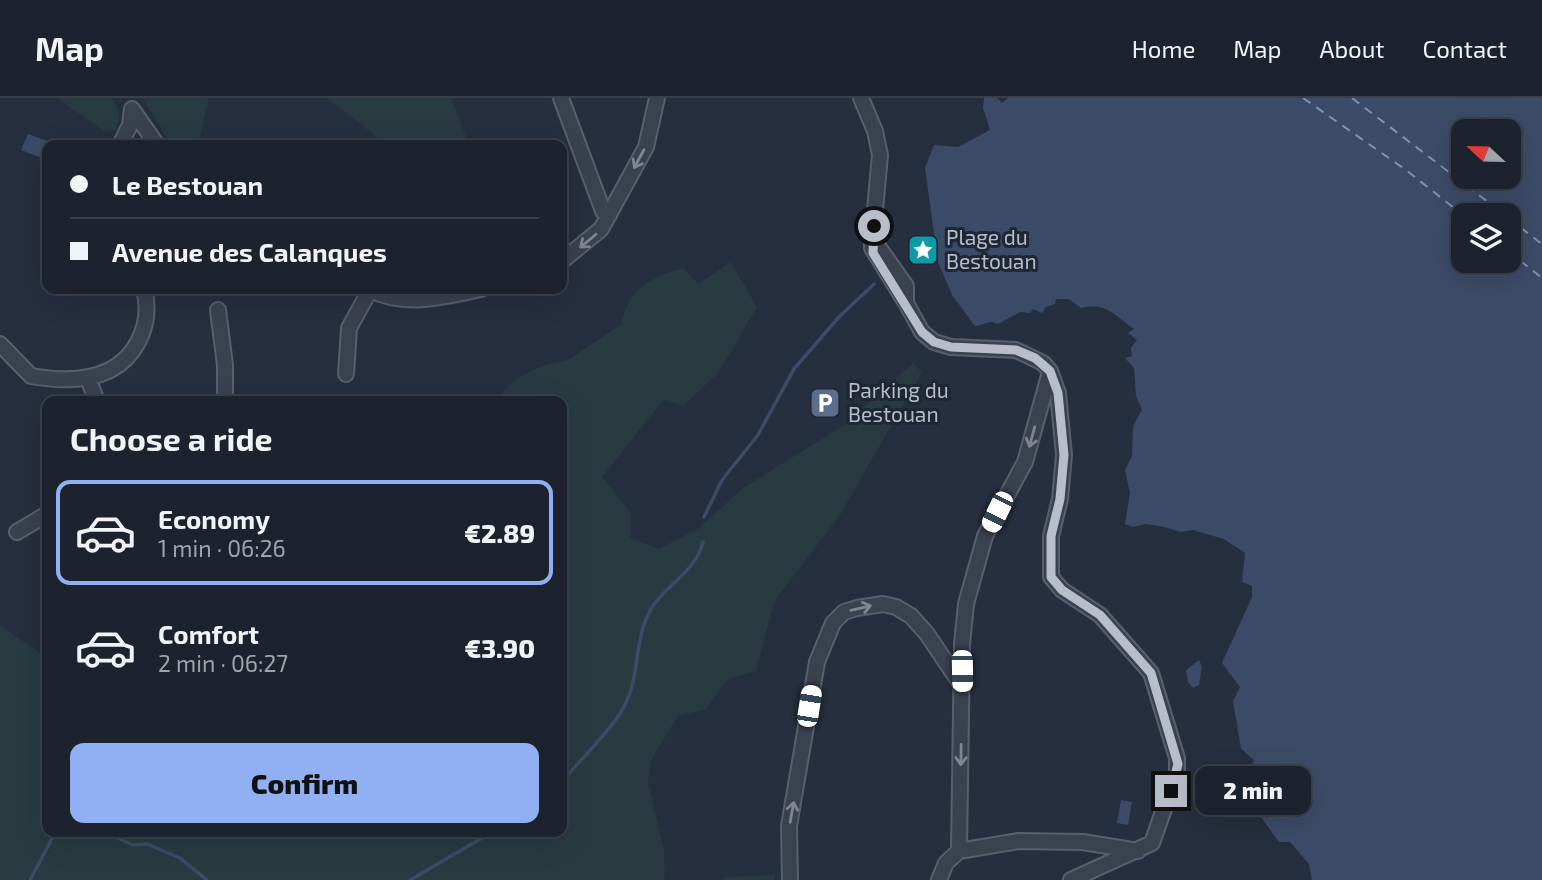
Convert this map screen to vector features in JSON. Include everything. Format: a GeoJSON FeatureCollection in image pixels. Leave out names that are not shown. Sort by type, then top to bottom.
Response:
{"type":"FeatureCollection","features":[{"type":"Feature","properties":{"kind":"street"},"geometry":{"type":"LineString","coordinates":[[561,98],[603,211],[609,215]]}},
{"type":"Feature","properties":{"kind":"street"},"geometry":{"type":"LineString","coordinates":[[567,257],[591,240],[609,215],[646,146],[657,98]]}},
{"type":"Feature","properties":{"kind":"street"},"geometry":{"type":"LineString","coordinates":[[861,98],[875,131],[880,155],[873,253],[922,332],[934,342],[951,347],[1016,350],[1035,358],[1050,371],[1058,393],[1064,455],[1060,499],[1051,536],[1051,577],[1062,590],[1100,615],[1151,673],[1178,764],[1156,837],[1138,851],[1115,863],[1071,880]]}},
{"type":"Feature","properties":{"kind":"street"},"geometry":{"type":"LineString","coordinates":[[123,140],[128,130],[129,103]]}},
{"type":"Feature","properties":{"kind":"street"},"geometry":{"type":"LineString","coordinates":[[129,103],[150,138]]}},
{"type":"Feature","properties":{"kind":"street"},"geometry":{"type":"LineString","coordinates":[[128,130],[136,126],[150,138]]}},
{"type":"Feature","properties":{"kind":"street"},"geometry":{"type":"LineString","coordinates":[[0,344],[31,376],[88,379],[117,368],[130,358],[147,316],[145,294]]}},
{"type":"Feature","properties":{"kind":"street"},"geometry":{"type":"LineString","coordinates":[[346,373],[349,328],[366,294]]}},
{"type":"Feature","properties":{"kind":"street"},"geometry":{"type":"LineString","coordinates":[[381,294],[395,300],[417,301],[454,294]]}},
{"type":"Feature","properties":{"kind":"street"},"geometry":{"type":"LineString","coordinates":[[218,310],[225,365],[225,396]]}},
{"type":"Feature","properties":{"kind":"street"},"geometry":{"type":"LineString","coordinates":[[959,851],[963,687],[961,644],[973,571],[985,536],[1025,462],[1050,371]]}},
{"type":"Feature","properties":{"kind":"street"},"geometry":{"type":"LineString","coordinates":[[88,379],[95,396]]}},
{"type":"Feature","properties":{"kind":"street"},"geometry":{"type":"LineString","coordinates":[[17,532],[42,517]]}},
{"type":"Feature","properties":{"kind":"street"},"geometry":{"type":"LineString","coordinates":[[790,880],[789,827],[817,662],[833,623],[844,612],[857,608],[883,604],[896,607],[911,616],[927,634],[963,687]]}},
{"type":"Feature","properties":{"kind":"street"},"geometry":{"type":"LineString","coordinates":[[939,880],[951,857],[959,851],[1019,841],[1094,844],[1138,851]]}},
{"type":"Feature","properties":{"kind":"street"},"geometry":{"type":"LineString","coordinates":[[1094,844],[1108,852],[1115,863]]}},
{"type":"Feature","properties":{"kind":"green space"},"geometry":{"type":"Polygon","coordinates":[[[57,98],[112,98],[119,112],[117,130],[104,131],[57,98]]]}},
{"type":"Feature","properties":{"kind":"green space"},"geometry":{"type":"Polygon","coordinates":[[[143,98],[209,98],[199,140],[168,140],[143,98]]]}},
{"type":"Feature","properties":{"kind":"green space"},"geometry":{"type":"Polygon","coordinates":[[[327,98],[451,98],[467,140],[381,140],[327,98]]]}},
{"type":"Feature","properties":{"kind":"green space"},"geometry":{"type":"Polygon","coordinates":[[[731,262],[757,307],[718,373],[683,406],[664,399],[602,477],[630,512],[630,537],[659,549],[699,528],[743,488],[846,424],[913,363],[922,372],[840,515],[774,602],[756,671],[728,679],[706,709],[678,716],[651,760],[648,782],[664,851],[665,880],[0,880],[0,625],[42,654],[42,837],[567,837],[567,396],[500,396],[514,380],[541,366],[568,360],[622,324],[635,293],[652,280],[683,268],[698,284],[731,262]]]}},
{"type":"Feature","properties":{"kind":"green space"},"geometry":{"type":"Polygon","coordinates":[[[774,875],[775,880],[724,880],[724,877],[774,875]]]}},
{"type":"Feature","properties":{"kind":"water"},"geometry":{"type":"Polygon","coordinates":[[[984,98],[997,98],[1002,103],[1008,98],[1542,98],[1542,880],[1312,880],[1309,864],[1290,842],[1279,842],[1241,789],[1254,760],[1241,749],[1233,701],[1240,687],[1222,663],[1252,597],[1252,586],[1242,582],[1245,553],[1224,539],[1193,530],[1181,532],[1146,524],[1132,527],[1125,524],[1130,493],[1125,470],[1132,456],[1133,426],[1142,410],[1136,396],[1134,368],[1125,358],[1132,356],[1131,348],[1137,340],[1128,333],[1134,329],[1104,308],[1081,308],[1069,299],[1056,299],[1055,304],[1046,307],[1042,313],[1033,309],[1030,313],[1020,312],[998,324],[991,322],[975,326],[952,295],[938,262],[925,168],[934,145],[958,147],[990,130],[983,108],[984,98]]]}},
{"type":"Feature","properties":{"kind":"water"},"geometry":{"type":"Polygon","coordinates":[[[28,134],[44,140],[42,140],[42,158],[21,150],[28,134]]]}},
{"type":"Feature","properties":{"kind":"water"},"geometry":{"type":"Polygon","coordinates":[[[1199,660],[1202,667],[1199,685],[1193,688],[1188,682],[1186,670],[1199,660]]]}},
{"type":"Feature","properties":{"kind":"water"},"geometry":{"type":"Polygon","coordinates":[[[1121,800],[1132,802],[1128,825],[1117,823],[1121,800]]]}},
{"type":"Feature","properties":{"kind":"waterway"},"geometry":{"type":"LineString","coordinates":[[704,517],[722,480],[758,435],[794,369],[839,317],[874,284]]}},
{"type":"Feature","properties":{"kind":"waterway"},"geometry":{"type":"LineString","coordinates":[[567,776],[621,712],[630,692],[642,632],[651,609],[694,562],[703,542]]}},
{"type":"Feature","properties":{"kind":"waterway"},"geometry":{"type":"LineString","coordinates":[[30,880],[53,837]]}},
{"type":"Feature","properties":{"kind":"waterway"},"geometry":{"type":"LineString","coordinates":[[116,837],[133,845],[147,844],[180,858],[207,880]]}},
{"type":"Feature","properties":{"kind":"waterway"},"geometry":{"type":"LineString","coordinates":[[410,880],[484,837]]}},
{"type":"Feature","properties":{"kind":"ferry route"},"geometry":{"type":"LineString","coordinates":[[1303,98],[1406,170],[1451,206]]}},
{"type":"Feature","properties":{"kind":"ferry route"},"geometry":{"type":"LineString","coordinates":[[1352,98],[1489,203]]}},
{"type":"Feature","properties":{"kind":"ferry route"},"geometry":{"type":"LineString","coordinates":[[1521,228],[1542,244]]}},
{"type":"Feature","properties":{"kind":"ferry route"},"geometry":{"type":"LineString","coordinates":[[1521,261],[1542,278]]}},
{"type":"Feature","properties":{"kind":"place","name":"Plage du Bestouan"},"geometry":{"type":"Point","coordinates":[923,250]}},
{"type":"Feature","properties":{"kind":"place","name":"Parking du Bestouan"},"geometry":{"type":"Point","coordinates":[825,403]}},
{"type":"Feature","properties":{"kind":"route"},"geometry":{"type":"LineString","coordinates":[[874,226],[873,253],[922,332],[934,342],[951,347],[1016,350],[1035,358],[1050,371],[1058,393],[1064,455],[1060,499],[1049,552],[1051,577],[1062,590],[1100,615],[1151,673],[1178,764],[1171,791]]}}]}
